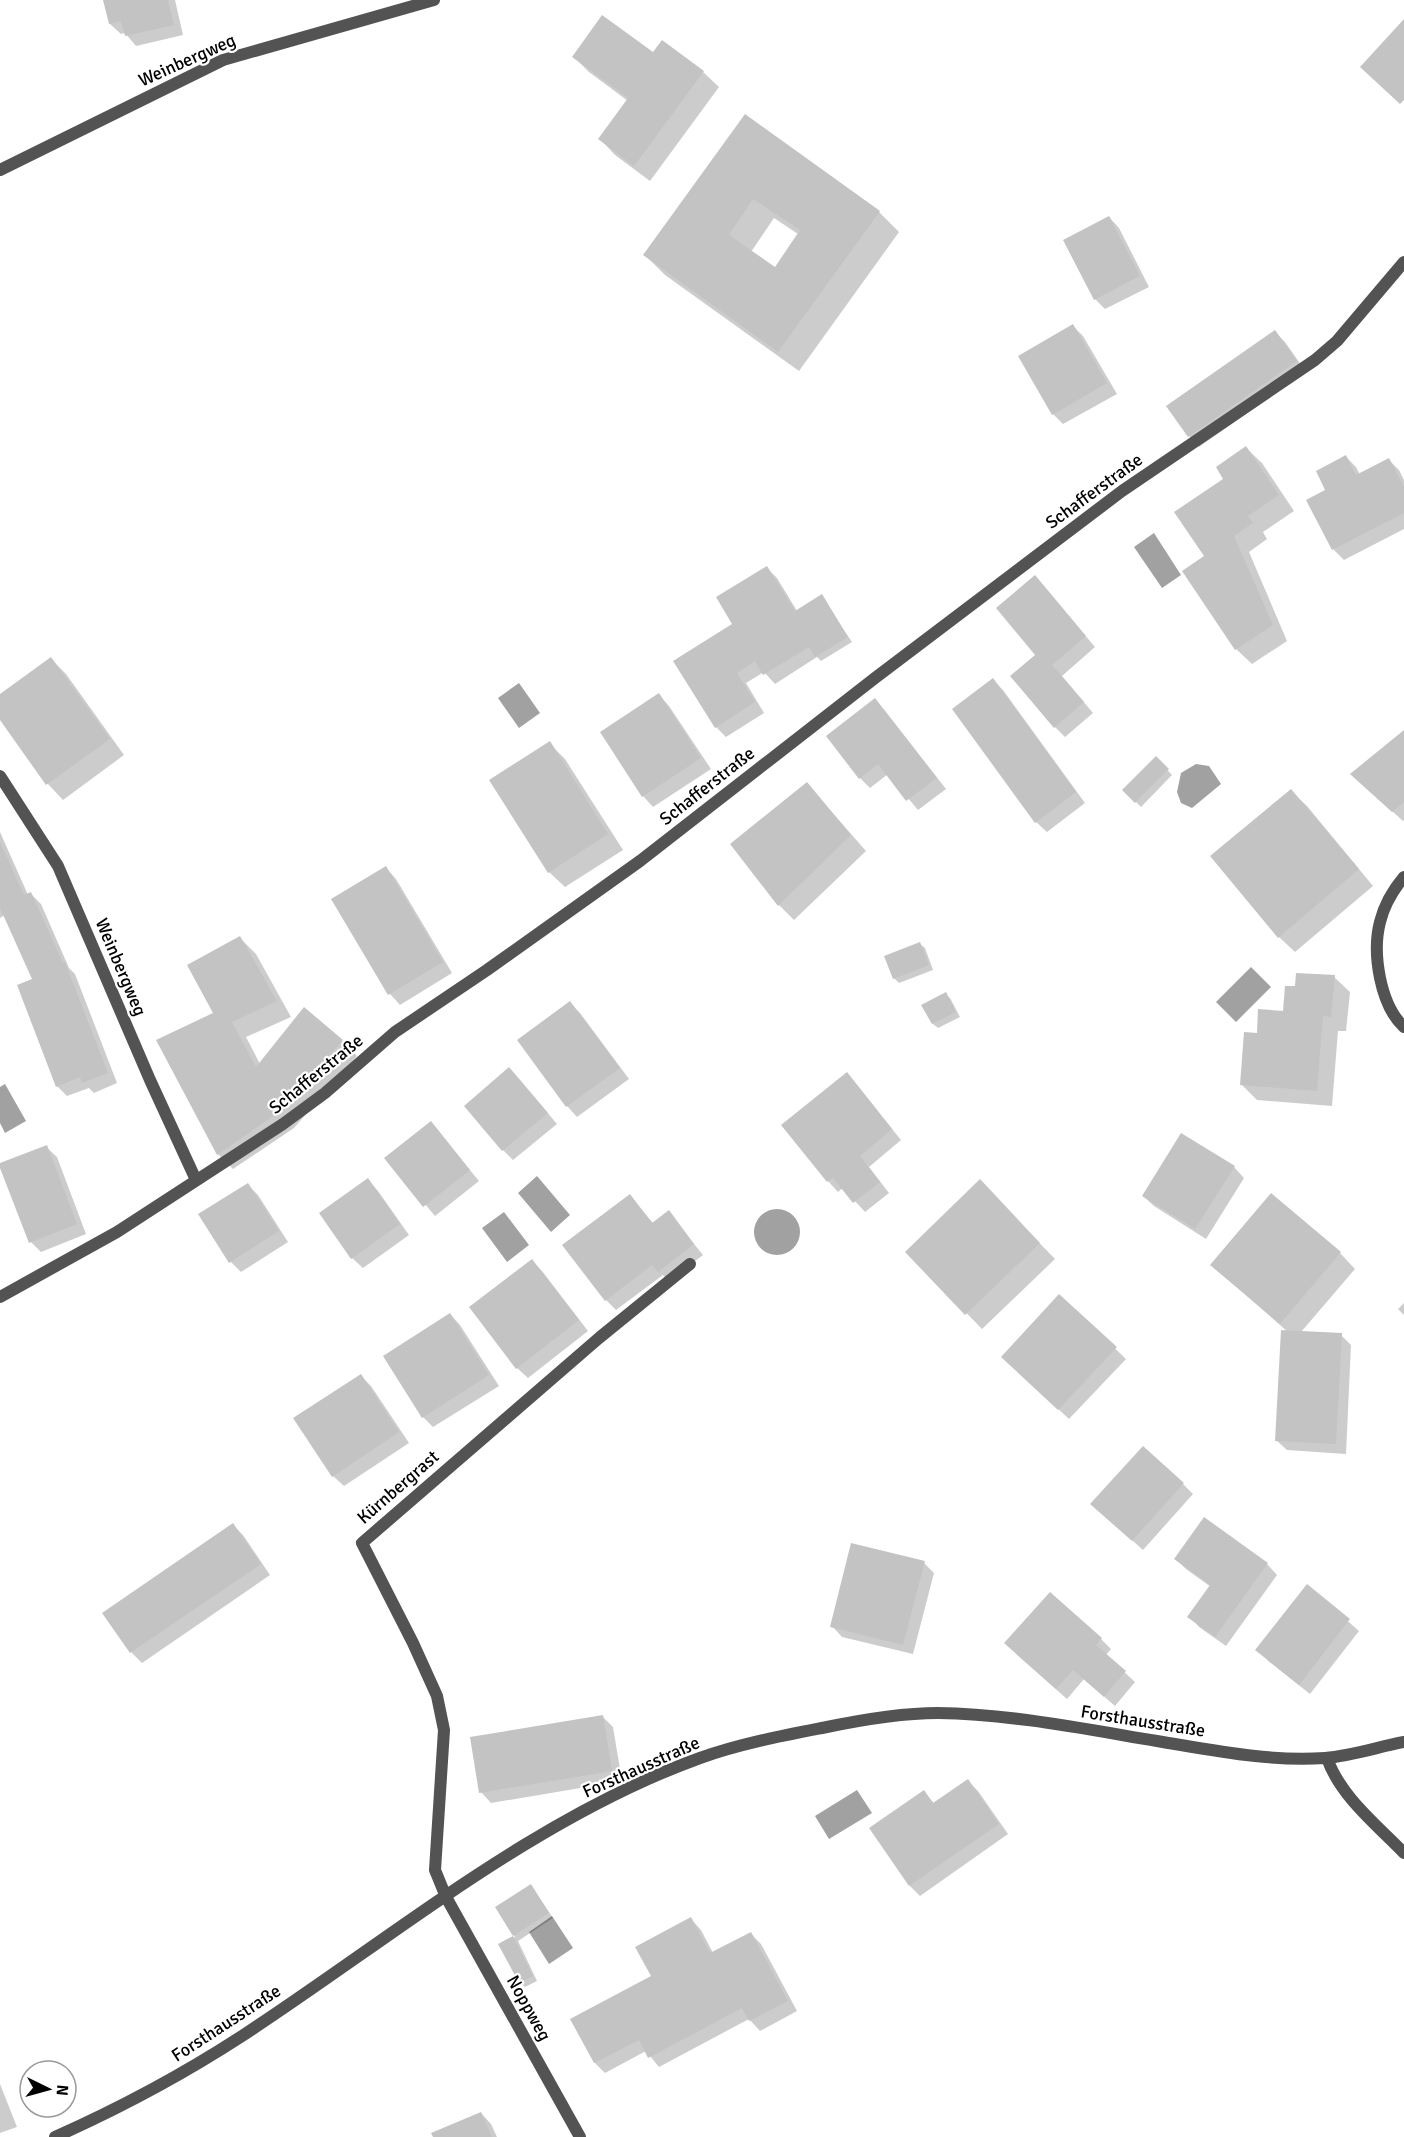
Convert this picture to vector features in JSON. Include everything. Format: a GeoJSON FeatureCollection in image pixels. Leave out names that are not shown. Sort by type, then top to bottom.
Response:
{"type":"FeatureCollection","features":[{"type":"Feature","properties":{"kind":"street","name":"Weinbergweg"},"geometry":{"type":"LineString","coordinates":[[0,170],[223,60],[434,0]]}},
{"type":"Feature","properties":{"kind":"street","name":"Schafferstraße"},"geometry":{"type":"LineString","coordinates":[[0,1297],[117,1232],[283,1125],[325,1094],[395,1032],[487,970],[640,861],[875,678],[1122,491],[1315,360],[1337,341],[1404,262]]}},
{"type":"Feature","properties":{"kind":"street","name":"Weinbergweg"},"geometry":{"type":"LineString","coordinates":[[0,776],[58,866],[150,1080],[196,1180]]}},
{"type":"Feature","properties":{"kind":"street"},"geometry":{"type":"LineString","coordinates":[[1404,878],[1387,902],[1379,924],[1377,953],[1383,993],[1398,1022],[1404,1027]]}},
{"type":"Feature","properties":{"kind":"street","name":"Kürnbergrast"},"geometry":{"type":"LineString","coordinates":[[446,1897],[435,1870],[444,1730],[437,1696],[362,1543],[590,1346],[690,1264]]}},
{"type":"Feature","properties":{"kind":"street","name":"Forsthausstraße"},"geometry":{"type":"LineString","coordinates":[[55,2137],[155,2090],[232,2043],[494,1865],[569,1819],[653,1778],[702,1758],[760,1741],[884,1717],[934,1713],[977,1715],[1081,1728],[1226,1752],[1288,1758],[1327,1758],[1404,1742]]}},
{"type":"Feature","properties":{"kind":"street"},"geometry":{"type":"LineString","coordinates":[[1327,1758],[1342,1788],[1404,1853]]}},
{"type":"Feature","properties":{"kind":"street","name":"Noppweg"},"geometry":{"type":"LineString","coordinates":[[446,1897],[580,2137]]}},
{"type":"Feature","properties":{"kind":"shaded area"},"geometry":{"type":"Polygon","coordinates":[[[1154,533],[1181,575],[1162,588],[1134,547],[1154,533]]]}},
{"type":"Feature","properties":{"kind":"shaded area"},"geometry":{"type":"Polygon","coordinates":[[[519,683],[540,713],[519,728],[498,698],[519,683]]]}},
{"type":"Feature","properties":{"kind":"shaded area"},"geometry":{"type":"Polygon","coordinates":[[[1196,764],[1209,766],[1221,784],[1192,808],[1181,803],[1177,792],[1181,773],[1196,764]]]}},
{"type":"Feature","properties":{"kind":"shaded area"},"geometry":{"type":"Polygon","coordinates":[[[1251,967],[1271,987],[1236,1022],[1216,1002],[1251,967]]]}},
{"type":"Feature","properties":{"kind":"shaded area"},"geometry":{"type":"Polygon","coordinates":[[[5,1084],[26,1121],[5,1133],[0,1123],[0,1087],[5,1084]]]}},
{"type":"Feature","properties":{"kind":"shaded area"},"geometry":{"type":"Polygon","coordinates":[[[537,1176],[570,1215],[551,1232],[518,1193],[537,1176]]]}},
{"type":"Feature","properties":{"kind":"shaded area"},"geometry":{"type":"Polygon","coordinates":[[[777,1209],[793,1216],[800,1232],[793,1248],[777,1255],[761,1248],[754,1232],[761,1216],[777,1209]]]}},
{"type":"Feature","properties":{"kind":"shaded area"},"geometry":{"type":"Polygon","coordinates":[[[504,1212],[529,1245],[507,1262],[482,1228],[504,1212]]]}},
{"type":"Feature","properties":{"kind":"shaded area"},"geometry":{"type":"Polygon","coordinates":[[[857,1790],[872,1813],[829,1839],[815,1816],[857,1790]]]}},
{"type":"Feature","properties":{"kind":"shaded area"},"geometry":{"type":"Polygon","coordinates":[[[552,1916],[573,1948],[549,1964],[529,1932],[552,1916]]]}},
{"type":"Feature","properties":{"kind":"building"},"geometry":{"type":"Polygon","coordinates":[[[103,0],[168,0],[174,25],[125,36],[121,21],[109,24],[103,0]]]}},
{"type":"Feature","properties":{"kind":"building"},"geometry":{"type":"Polygon","coordinates":[[[602,15],[653,52],[662,40],[704,71],[634,166],[598,139],[628,98],[572,57],[602,15]]]}},
{"type":"Feature","properties":{"kind":"building"},"geometry":{"type":"Polygon","coordinates":[[[1404,19],[1404,100],[1400,104],[1360,67],[1404,19]]]}},
{"type":"Feature","properties":{"kind":"building"},"geometry":{"type":"Polygon","coordinates":[[[745,114],[880,211],[778,352],[643,255],[745,114]],[[753,199],[729,235],[775,267],[800,230],[753,199]]]}},
{"type":"Feature","properties":{"kind":"building"},"geometry":{"type":"Polygon","coordinates":[[[1109,216],[1140,276],[1094,300],[1063,240],[1109,216]]]}},
{"type":"Feature","properties":{"kind":"building"},"geometry":{"type":"Polygon","coordinates":[[[1073,324],[1107,383],[1052,415],[1018,356],[1073,324]]]}},
{"type":"Feature","properties":{"kind":"building"},"geometry":{"type":"Polygon","coordinates":[[[1275,330],[1297,361],[1188,437],[1166,406],[1275,330]]]}},
{"type":"Feature","properties":{"kind":"building"},"geometry":{"type":"Polygon","coordinates":[[[1246,446],[1279,495],[1248,516],[1253,523],[1234,536],[1273,625],[1235,650],[1182,571],[1204,556],[1174,512],[1223,479],[1216,467],[1246,446]]]}},
{"type":"Feature","properties":{"kind":"building"},"geometry":{"type":"Polygon","coordinates":[[[1346,455],[1356,475],[1389,458],[1404,487],[1404,513],[1332,550],[1306,500],[1325,490],[1316,471],[1346,455]]]}},
{"type":"Feature","properties":{"kind":"building"},"geometry":{"type":"Polygon","coordinates":[[[767,566],[795,611],[822,594],[848,637],[815,657],[809,647],[763,675],[755,661],[737,673],[755,702],[715,728],[673,661],[732,624],[716,597],[767,566]]]}},
{"type":"Feature","properties":{"kind":"building"},"geometry":{"type":"Polygon","coordinates":[[[1035,575],[1086,636],[1052,665],[1084,702],[1054,728],[1010,676],[1035,655],[996,608],[1035,575]]]}},
{"type":"Feature","properties":{"kind":"building"},"geometry":{"type":"Polygon","coordinates":[[[51,657],[110,739],[46,785],[0,720],[0,694],[51,657]]]}},
{"type":"Feature","properties":{"kind":"building"},"geometry":{"type":"Polygon","coordinates":[[[993,678],[1076,792],[1035,823],[952,709],[993,678]]]}},
{"type":"Feature","properties":{"kind":"building"},"geometry":{"type":"Polygon","coordinates":[[[659,693],[701,758],[642,797],[600,732],[659,693]]]}},
{"type":"Feature","properties":{"kind":"building"},"geometry":{"type":"Polygon","coordinates":[[[875,698],[937,778],[906,801],[878,764],[859,779],[826,736],[875,698]]]}},
{"type":"Feature","properties":{"kind":"building"},"geometry":{"type":"Polygon","coordinates":[[[1404,730],[1404,802],[1392,812],[1350,774],[1404,730]]]}},
{"type":"Feature","properties":{"kind":"building"},"geometry":{"type":"Polygon","coordinates":[[[550,741],[608,834],[548,873],[489,780],[550,741]]]}},
{"type":"Feature","properties":{"kind":"building"},"geometry":{"type":"Polygon","coordinates":[[[1156,756],[1169,769],[1135,803],[1122,790],[1156,756]]]}},
{"type":"Feature","properties":{"kind":"building"},"geometry":{"type":"Polygon","coordinates":[[[807,782],[851,835],[778,906],[730,844],[807,782]]]}},
{"type":"Feature","properties":{"kind":"building"},"geometry":{"type":"Polygon","coordinates":[[[1291,789],[1359,869],[1278,938],[1210,856],[1291,789]]]}},
{"type":"Feature","properties":{"kind":"building"},"geometry":{"type":"Polygon","coordinates":[[[0,842],[24,895],[31,892],[63,963],[65,962],[108,1073],[82,1083],[80,1077],[56,1087],[17,985],[32,979],[0,908],[0,842]]]}},
{"type":"Feature","properties":{"kind":"building"},"geometry":{"type":"Polygon","coordinates":[[[386,866],[443,962],[388,995],[331,899],[386,866]]]}},
{"type":"Feature","properties":{"kind":"building"},"geometry":{"type":"Polygon","coordinates":[[[240,936],[277,1001],[232,1022],[256,1067],[304,1007],[343,1040],[279,1112],[217,1155],[156,1040],[213,1013],[187,965],[240,936]]]}},
{"type":"Feature","properties":{"kind":"building"},"geometry":{"type":"Polygon","coordinates":[[[920,942],[929,965],[893,979],[884,956],[920,942]]]}},
{"type":"Feature","properties":{"kind":"building"},"geometry":{"type":"Polygon","coordinates":[[[1296,973],[1335,975],[1331,1017],[1323,1016],[1317,1091],[1240,1085],[1244,1032],[1257,1033],[1258,1009],[1283,1011],[1285,986],[1295,986],[1296,973]]]}},
{"type":"Feature","properties":{"kind":"building"},"geometry":{"type":"Polygon","coordinates":[[[946,992],[956,1012],[932,1024],[921,1005],[946,992]]]}},
{"type":"Feature","properties":{"kind":"building"},"geometry":{"type":"Polygon","coordinates":[[[570,1001],[620,1068],[566,1107],[517,1040],[570,1001]]]}},
{"type":"Feature","properties":{"kind":"building"},"geometry":{"type":"Polygon","coordinates":[[[509,1067],[548,1113],[502,1151],[464,1106],[509,1067]]]}},
{"type":"Feature","properties":{"kind":"building"},"geometry":{"type":"Polygon","coordinates":[[[847,1072],[892,1129],[860,1156],[880,1182],[853,1203],[833,1178],[827,1182],[781,1125],[847,1072]]]}},
{"type":"Feature","properties":{"kind":"building"},"geometry":{"type":"Polygon","coordinates":[[[431,1121],[470,1170],[423,1207],[384,1158],[431,1121]]]}},
{"type":"Feature","properties":{"kind":"building"},"geometry":{"type":"Polygon","coordinates":[[[1181,1133],[1235,1166],[1195,1229],[1142,1196],[1181,1133]]]}},
{"type":"Feature","properties":{"kind":"building"},"geometry":{"type":"Polygon","coordinates":[[[47,1145],[77,1224],[29,1243],[0,1163],[47,1145]]]}},
{"type":"Feature","properties":{"kind":"building"},"geometry":{"type":"Polygon","coordinates":[[[368,1178],[400,1224],[351,1259],[319,1213],[368,1178]]]}},
{"type":"Feature","properties":{"kind":"building"},"geometry":{"type":"Polygon","coordinates":[[[980,1179],[1040,1243],[965,1315],[905,1252],[980,1179]]]}},
{"type":"Feature","properties":{"kind":"building"},"geometry":{"type":"Polygon","coordinates":[[[248,1183],[279,1231],[229,1263],[198,1214],[248,1183]]]}},
{"type":"Feature","properties":{"kind":"building"},"geometry":{"type":"Polygon","coordinates":[[[1271,1193],[1341,1252],[1280,1324],[1210,1265],[1271,1193]]]}},
{"type":"Feature","properties":{"kind":"building"},"geometry":{"type":"Polygon","coordinates":[[[630,1194],[652,1223],[669,1210],[694,1244],[658,1272],[652,1265],[605,1301],[562,1245],[630,1194]]]}},
{"type":"Feature","properties":{"kind":"building"},"geometry":{"type":"Polygon","coordinates":[[[532,1259],[579,1320],[516,1369],[469,1307],[532,1259]]]}},
{"type":"Feature","properties":{"kind":"building"},"geometry":{"type":"Polygon","coordinates":[[[1059,1294],[1117,1347],[1058,1410],[1001,1357],[1059,1294]]]}},
{"type":"Feature","properties":{"kind":"building"},"geometry":{"type":"Polygon","coordinates":[[[450,1313],[489,1375],[422,1418],[383,1356],[450,1313]]]}},
{"type":"Feature","properties":{"kind":"building"},"geometry":{"type":"Polygon","coordinates":[[[1281,1330],[1342,1333],[1336,1444],[1275,1441],[1281,1330]]]}},
{"type":"Feature","properties":{"kind":"building"},"geometry":{"type":"Polygon","coordinates":[[[361,1374],[399,1432],[332,1477],[293,1418],[361,1374]]]}},
{"type":"Feature","properties":{"kind":"building"},"geometry":{"type":"Polygon","coordinates":[[[1143,1446],[1184,1483],[1132,1541],[1090,1504],[1143,1446]]]}},
{"type":"Feature","properties":{"kind":"building"},"geometry":{"type":"Polygon","coordinates":[[[1204,1517],[1268,1563],[1215,1637],[1187,1617],[1210,1585],[1174,1559],[1204,1517]]]}},
{"type":"Feature","properties":{"kind":"building"},"geometry":{"type":"Polygon","coordinates":[[[233,1523],[261,1564],[130,1653],[102,1613],[233,1523]]]}},
{"type":"Feature","properties":{"kind":"building"},"geometry":{"type":"Polygon","coordinates":[[[851,1543],[925,1561],[903,1645],[830,1627],[851,1543]]]}},
{"type":"Feature","properties":{"kind":"building"},"geometry":{"type":"Polygon","coordinates":[[[1307,1584],[1350,1619],[1299,1685],[1255,1650],[1307,1584]]]}},
{"type":"Feature","properties":{"kind":"building"},"geometry":{"type":"Polygon","coordinates":[[[1050,1592],[1102,1638],[1096,1645],[1126,1671],[1104,1697],[1073,1670],[1056,1689],[1004,1643],[1050,1592]]]}},
{"type":"Feature","properties":{"kind":"building"},"geometry":{"type":"Polygon","coordinates":[[[603,1715],[612,1771],[479,1793],[470,1737],[603,1715]]]}},
{"type":"Feature","properties":{"kind":"building"},"geometry":{"type":"Polygon","coordinates":[[[968,1779],[999,1824],[909,1886],[869,1828],[924,1790],[933,1803],[968,1779]]]}},
{"type":"Feature","properties":{"kind":"building"},"geometry":{"type":"Polygon","coordinates":[[[531,1884],[549,1913],[513,1936],[495,1907],[531,1884]]]}},
{"type":"Feature","properties":{"kind":"building"},"geometry":{"type":"Polygon","coordinates":[[[691,1917],[710,1953],[751,1932],[788,2001],[749,2021],[742,2008],[648,2058],[639,2040],[594,2063],[570,2019],[651,1976],[635,1947],[691,1917]]]}},
{"type":"Feature","properties":{"kind":"building"},"geometry":{"type":"Polygon","coordinates":[[[513,1936],[533,1976],[519,1983],[498,1944],[513,1936]]]}},
{"type":"Feature","properties":{"kind":"building"},"geometry":{"type":"Polygon","coordinates":[[[481,2112],[492,2137],[433,2137],[431,2133],[481,2112]]]}}]}
